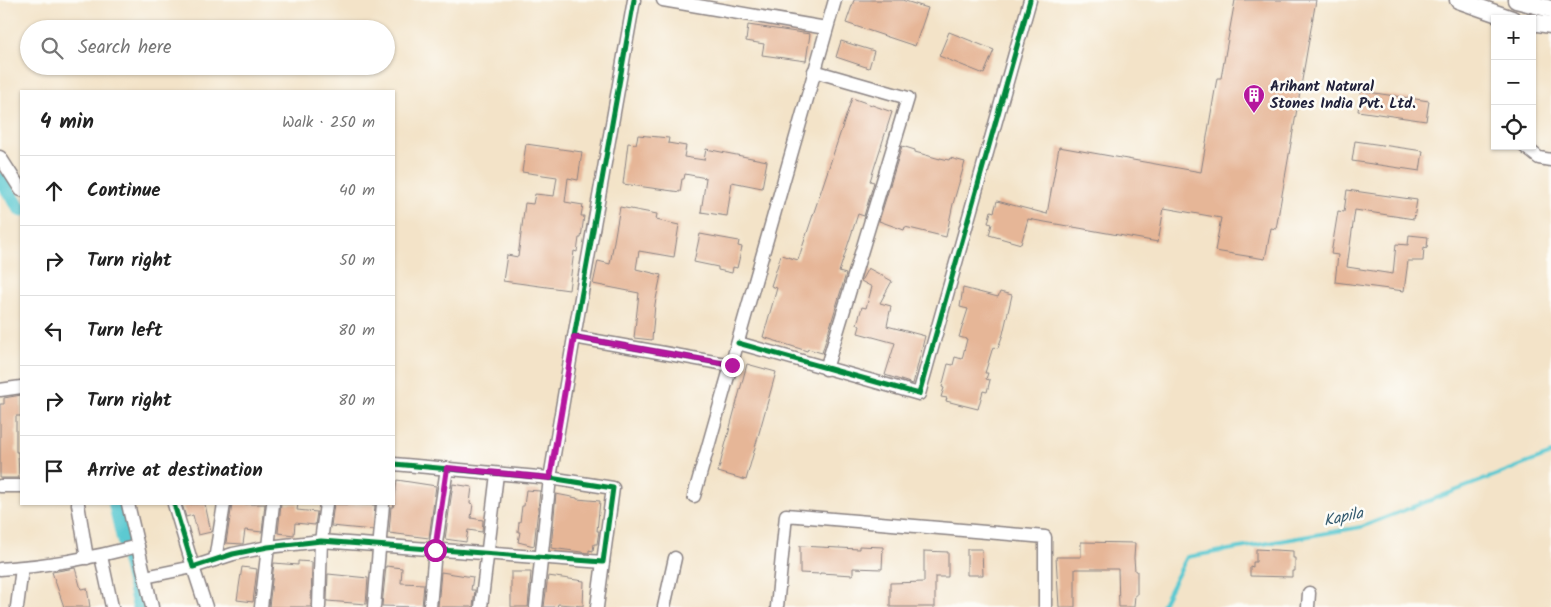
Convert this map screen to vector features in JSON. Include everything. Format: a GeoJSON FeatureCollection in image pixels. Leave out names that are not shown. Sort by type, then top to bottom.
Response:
{"type":"FeatureCollection","features":[{"type":"Feature","properties":{"kind":"main road"},"geometry":{"type":"LineString","coordinates":[[1458,0],[1501,15]]}},
{"type":"Feature","properties":{"kind":"main road"},"geometry":{"type":"LineString","coordinates":[[1516,0],[1551,9]]}},
{"type":"Feature","properties":{"kind":"main road"},"geometry":{"type":"LineString","coordinates":[[1536,23],[1551,25]]}},
{"type":"Feature","properties":{"kind":"street"},"geometry":{"type":"LineString","coordinates":[[536,607],[550,478],[634,0]]}},
{"type":"Feature","properties":{"kind":"street"},"geometry":{"type":"LineString","coordinates":[[663,0],[826,28]]}},
{"type":"Feature","properties":{"kind":"street"},"geometry":{"type":"LineString","coordinates":[[694,496],[835,0]]}},
{"type":"Feature","properties":{"kind":"street"},"geometry":{"type":"LineString","coordinates":[[738,343],[919,394],[1030,0]]}},
{"type":"Feature","properties":{"kind":"street"},"geometry":{"type":"LineString","coordinates":[[814,71],[908,98],[826,369]]}},
{"type":"Feature","properties":{"kind":"street"},"geometry":{"type":"LineString","coordinates":[[1529,150],[1539,158],[1551,160]]}},
{"type":"Feature","properties":{"kind":"street"},"geometry":{"type":"LineString","coordinates":[[0,157],[20,188]]}},
{"type":"Feature","properties":{"kind":"street"},"geometry":{"type":"LineString","coordinates":[[574,337],[732,365]]}},
{"type":"Feature","properties":{"kind":"street"},"geometry":{"type":"LineString","coordinates":[[0,390],[20,387]]}},
{"type":"Feature","properties":{"kind":"street"},"geometry":{"type":"LineString","coordinates":[[395,464],[550,478],[613,488],[597,607]]}},
{"type":"Feature","properties":{"kind":"street"},"geometry":{"type":"LineString","coordinates":[[430,607],[435,550],[447,468]]}},
{"type":"Feature","properties":{"kind":"street"},"geometry":{"type":"LineString","coordinates":[[481,607],[497,474]]}},
{"type":"Feature","properties":{"kind":"street"},"geometry":{"type":"LineString","coordinates":[[0,486],[20,486]]}},
{"type":"Feature","properties":{"kind":"street"},"geometry":{"type":"LineString","coordinates":[[78,505],[87,558]]}},
{"type":"Feature","properties":{"kind":"street"},"geometry":{"type":"LineString","coordinates":[[128,505],[152,607]]}},
{"type":"Feature","properties":{"kind":"street"},"geometry":{"type":"LineString","coordinates":[[174,505],[206,607]]}},
{"type":"Feature","properties":{"kind":"street"},"geometry":{"type":"LineString","coordinates":[[215,560],[224,505]]}},
{"type":"Feature","properties":{"kind":"street"},"geometry":{"type":"LineString","coordinates":[[261,607],[273,505]]}},
{"type":"Feature","properties":{"kind":"street"},"geometry":{"type":"LineString","coordinates":[[319,607],[321,541],[326,505]]}},
{"type":"Feature","properties":{"kind":"street"},"geometry":{"type":"LineString","coordinates":[[374,607],[383,505]]}},
{"type":"Feature","properties":{"kind":"street"},"geometry":{"type":"LineString","coordinates":[[776,607],[786,515],[1045,537],[1045,607]]}},
{"type":"Feature","properties":{"kind":"street"},"geometry":{"type":"LineString","coordinates":[[145,577],[268,548],[321,541],[603,562]]}},
{"type":"Feature","properties":{"kind":"street"},"geometry":{"type":"LineString","coordinates":[[0,569],[22,568],[101,556],[138,546]]}},
{"type":"Feature","properties":{"kind":"street"},"geometry":{"type":"LineString","coordinates":[[101,556],[112,607]]}},
{"type":"Feature","properties":{"kind":"street"},"geometry":{"type":"LineString","coordinates":[[664,607],[675,558]]}},
{"type":"Feature","properties":{"kind":"street"},"geometry":{"type":"LineString","coordinates":[[17,607],[22,568]]}},
{"type":"Feature","properties":{"kind":"street"},"geometry":{"type":"LineString","coordinates":[[1308,607],[1309,592]]}},
{"type":"Feature","properties":{"kind":"building"},"geometry":{"type":"Polygon","coordinates":[[[854,0],[902,0],[928,8],[915,46],[846,23],[854,0]]]}},
{"type":"Feature","properties":{"kind":"building","name":"Arihant Natural Stones India Pvt. Ltd."},"geometry":{"type":"Polygon","coordinates":[[[1235,0],[1316,0],[1276,229],[1271,228],[1265,259],[1215,251],[1221,218],[1164,208],[1158,242],[1028,219],[1021,244],[989,235],[992,224],[988,223],[991,211],[994,212],[997,201],[1047,214],[1059,147],[1201,172],[1217,78],[1221,78],[1235,0]]]}},
{"type":"Feature","properties":{"kind":"building"},"geometry":{"type":"Polygon","coordinates":[[[748,25],[810,34],[806,61],[762,55],[764,44],[746,41],[748,25]]]}},
{"type":"Feature","properties":{"kind":"building"},"geometry":{"type":"Polygon","coordinates":[[[949,32],[994,50],[984,74],[939,56],[949,32]]]}},
{"type":"Feature","properties":{"kind":"building"},"geometry":{"type":"Polygon","coordinates":[[[841,41],[874,51],[869,68],[836,57],[841,41]]]}},
{"type":"Feature","properties":{"kind":"building"},"geometry":{"type":"Polygon","coordinates":[[[1361,91],[1429,101],[1426,121],[1358,111],[1361,91]]]}},
{"type":"Feature","properties":{"kind":"building"},"geometry":{"type":"Polygon","coordinates":[[[852,98],[892,112],[870,181],[874,182],[864,216],[858,214],[839,272],[846,274],[822,353],[808,349],[807,351],[763,337],[777,288],[771,286],[781,255],[798,260],[852,98]]]}},
{"type":"Feature","properties":{"kind":"building"},"geometry":{"type":"Polygon","coordinates":[[[638,135],[669,138],[668,143],[686,146],[684,157],[704,160],[706,149],[767,161],[762,188],[732,182],[727,216],[701,212],[706,178],[685,174],[684,179],[682,179],[680,192],[623,184],[628,143],[636,144],[638,135]]]}},
{"type":"Feature","properties":{"kind":"building"},"geometry":{"type":"Polygon","coordinates":[[[1355,141],[1423,151],[1420,171],[1352,161],[1355,141]]]}},
{"type":"Feature","properties":{"kind":"building"},"geometry":{"type":"Polygon","coordinates":[[[526,144],[582,152],[578,180],[568,178],[565,202],[583,205],[581,216],[584,216],[577,252],[574,251],[569,290],[503,281],[507,255],[518,257],[525,203],[533,204],[535,194],[554,196],[557,177],[522,172],[526,144]]]}},
{"type":"Feature","properties":{"kind":"building"},"geometry":{"type":"Polygon","coordinates":[[[902,146],[940,159],[949,160],[950,158],[965,162],[946,237],[905,227],[904,230],[879,221],[902,146]]]}},
{"type":"Feature","properties":{"kind":"building"},"geometry":{"type":"Polygon","coordinates":[[[1347,190],[1417,200],[1414,219],[1355,210],[1347,267],[1393,274],[1396,244],[1408,245],[1409,235],[1428,237],[1427,248],[1424,247],[1423,261],[1408,261],[1404,291],[1335,282],[1338,255],[1331,254],[1338,211],[1344,212],[1347,190]]]}},
{"type":"Feature","properties":{"kind":"building"},"geometry":{"type":"Polygon","coordinates":[[[620,207],[657,214],[656,220],[679,225],[674,257],[639,251],[636,269],[661,275],[655,304],[652,340],[634,338],[639,293],[593,284],[598,261],[610,264],[620,207]]]}},
{"type":"Feature","properties":{"kind":"building"},"geometry":{"type":"Polygon","coordinates":[[[700,234],[739,241],[738,246],[742,247],[737,268],[733,267],[732,273],[718,270],[718,267],[694,262],[700,234]]]}},
{"type":"Feature","properties":{"kind":"building"},"geometry":{"type":"Polygon","coordinates":[[[868,268],[892,281],[880,303],[891,306],[887,326],[925,336],[913,384],[885,375],[895,343],[858,333],[860,326],[857,324],[862,307],[866,308],[872,287],[861,281],[868,268]]]}},
{"type":"Feature","properties":{"kind":"building"},"geometry":{"type":"Polygon","coordinates":[[[963,288],[998,297],[1000,292],[1012,295],[1003,334],[998,348],[993,347],[985,373],[988,373],[986,379],[990,380],[987,392],[983,391],[978,409],[946,401],[947,398],[941,397],[948,364],[953,365],[955,357],[962,359],[967,339],[959,337],[968,309],[960,307],[963,288]]]}},
{"type":"Feature","properties":{"kind":"building"},"geometry":{"type":"Polygon","coordinates":[[[747,364],[776,372],[746,480],[718,472],[747,364]]]}},
{"type":"Feature","properties":{"kind":"building"},"geometry":{"type":"Polygon","coordinates":[[[20,395],[20,416],[16,416],[16,452],[18,452],[19,478],[0,478],[0,404],[4,404],[4,398],[20,395]]]}},
{"type":"Feature","properties":{"kind":"building"},"geometry":{"type":"Polygon","coordinates":[[[397,480],[436,486],[429,538],[389,533],[391,507],[395,505],[397,480]]]}},
{"type":"Feature","properties":{"kind":"building"},"geometry":{"type":"Polygon","coordinates":[[[453,484],[472,487],[470,503],[473,504],[471,518],[483,520],[482,532],[468,530],[466,542],[445,539],[453,484]]]}},
{"type":"Feature","properties":{"kind":"building"},"geometry":{"type":"Polygon","coordinates":[[[526,490],[540,491],[534,546],[518,542],[519,522],[526,490]]]}},
{"type":"Feature","properties":{"kind":"building"},"geometry":{"type":"Polygon","coordinates":[[[556,494],[577,499],[600,501],[597,531],[599,531],[597,544],[594,544],[593,551],[589,550],[589,553],[551,548],[556,494]]]}},
{"type":"Feature","properties":{"kind":"building"},"geometry":{"type":"Polygon","coordinates":[[[182,505],[205,505],[211,532],[198,535],[193,515],[186,517],[182,505]]]}},
{"type":"Feature","properties":{"kind":"building"},"geometry":{"type":"Polygon","coordinates":[[[232,505],[265,505],[262,532],[245,530],[243,544],[226,543],[232,505]]]}},
{"type":"Feature","properties":{"kind":"building"},"geometry":{"type":"Polygon","coordinates":[[[281,505],[298,505],[297,510],[317,512],[315,525],[295,523],[294,535],[278,533],[281,505]]]}},
{"type":"Feature","properties":{"kind":"building"},"geometry":{"type":"Polygon","coordinates":[[[334,505],[375,505],[373,530],[331,526],[334,505]]]}},
{"type":"Feature","properties":{"kind":"building"},"geometry":{"type":"Polygon","coordinates":[[[1081,542],[1135,543],[1134,558],[1135,571],[1137,571],[1137,595],[1135,595],[1134,607],[1119,607],[1118,569],[1075,569],[1075,607],[1059,607],[1056,557],[1081,557],[1081,542]]]}},
{"type":"Feature","properties":{"kind":"building"},"geometry":{"type":"Polygon","coordinates":[[[800,546],[859,549],[859,546],[883,547],[882,569],[853,568],[853,575],[800,573],[800,546]]]}},
{"type":"Feature","properties":{"kind":"building"},"geometry":{"type":"Polygon","coordinates":[[[967,549],[982,549],[983,575],[967,575],[967,549]]]}},
{"type":"Feature","properties":{"kind":"building"},"geometry":{"type":"Polygon","coordinates":[[[1256,549],[1293,551],[1295,571],[1292,571],[1292,577],[1250,576],[1250,566],[1253,567],[1253,562],[1256,562],[1256,549]]]}},
{"type":"Feature","properties":{"kind":"building"},"geometry":{"type":"Polygon","coordinates":[[[924,551],[948,552],[948,577],[935,577],[935,607],[890,607],[890,583],[924,582],[924,551]]]}},
{"type":"Feature","properties":{"kind":"building"},"geometry":{"type":"Polygon","coordinates":[[[298,561],[312,562],[311,607],[269,607],[274,563],[298,565],[298,561]]]}},
{"type":"Feature","properties":{"kind":"building"},"geometry":{"type":"Polygon","coordinates":[[[386,566],[402,568],[401,583],[424,584],[422,607],[382,606],[386,566]]]}},
{"type":"Feature","properties":{"kind":"building"},"geometry":{"type":"Polygon","coordinates":[[[242,567],[257,569],[253,602],[237,600],[242,567]]]}},
{"type":"Feature","properties":{"kind":"building"},"geometry":{"type":"Polygon","coordinates":[[[75,568],[81,589],[87,588],[90,607],[64,607],[52,572],[75,568]]]}},
{"type":"Feature","properties":{"kind":"building"},"geometry":{"type":"Polygon","coordinates":[[[441,572],[473,577],[471,590],[475,590],[473,607],[438,607],[441,572]]]}},
{"type":"Feature","properties":{"kind":"building"},"geometry":{"type":"Polygon","coordinates":[[[511,572],[531,572],[528,607],[511,607],[511,572]]]}},
{"type":"Feature","properties":{"kind":"building"},"geometry":{"type":"Polygon","coordinates":[[[328,574],[368,578],[366,604],[327,601],[328,574]]]}},
{"type":"Feature","properties":{"kind":"building"},"geometry":{"type":"Polygon","coordinates":[[[548,576],[584,581],[583,606],[558,604],[557,607],[544,607],[548,576]]]}},
{"type":"Feature","properties":{"kind":"waterway"},"geometry":{"type":"LineString","coordinates":[[0,179],[20,209]]}},
{"type":"Feature","properties":{"kind":"waterway","name":"Kapila"},"geometry":{"type":"LineString","coordinates":[[1161,607],[1187,557],[1361,527],[1551,454]]}},
{"type":"Feature","properties":{"kind":"waterway"},"geometry":{"type":"LineString","coordinates":[[115,505],[139,607]]}},
{"type":"Feature","properties":{"kind":"cycle path"},"geometry":{"type":"LineString","coordinates":[[634,0],[574,337],[731,365]]}},
{"type":"Feature","properties":{"kind":"cycle path"},"geometry":{"type":"LineString","coordinates":[[738,343],[919,394],[1030,0]]}},
{"type":"Feature","properties":{"kind":"cycle path"},"geometry":{"type":"LineString","coordinates":[[174,505],[193,567],[233,554],[268,547],[321,541],[603,562],[613,488],[550,478],[395,464]]}},
{"type":"Feature","properties":{"kind":"place","name":"Arihant Natural Stones India Pvt. Ltd."},"geometry":{"type":"Point","coordinates":[1254,114]}},
{"type":"Feature","properties":{"kind":"route"},"geometry":{"type":"LineString","coordinates":[[435,550],[447,468],[550,478],[574,337],[732,365]]}}]}
